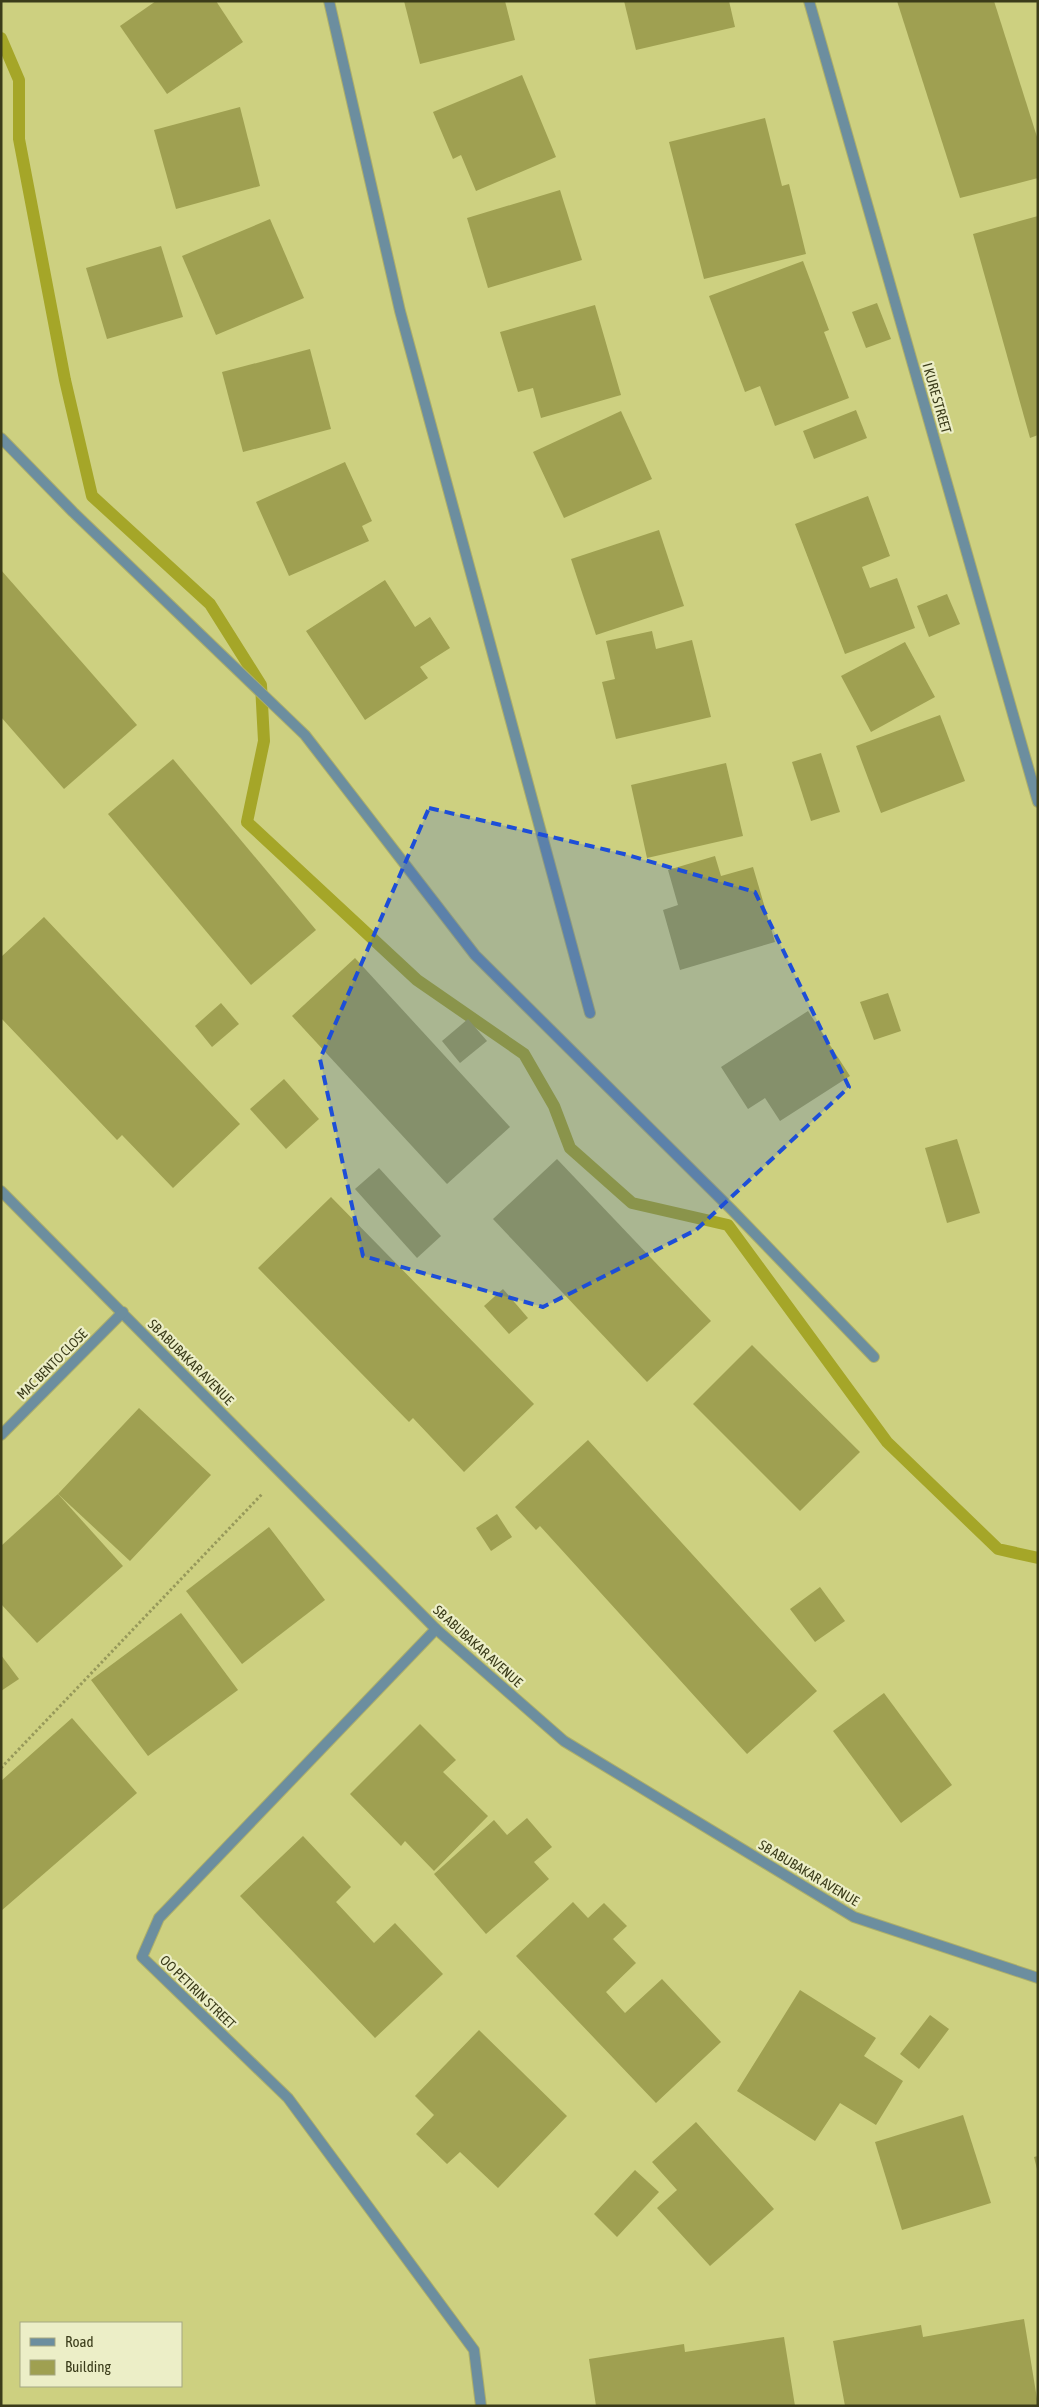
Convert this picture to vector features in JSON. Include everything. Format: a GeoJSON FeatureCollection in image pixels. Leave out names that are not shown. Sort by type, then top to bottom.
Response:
{"type":"FeatureCollection","features":[{"type":"Feature","properties":{"kind":"street"},"geometry":{"type":"LineString","coordinates":[[329,1],[400,311],[590,1013]]}},
{"type":"Feature","properties":{"kind":"street","name":"I KURE STREET"},"geometry":{"type":"LineString","coordinates":[[810,1],[1038,802]]}},
{"type":"Feature","properties":{"kind":"street"},"geometry":{"type":"LineString","coordinates":[[1,438],[73,512],[305,735],[475,955],[732,1210],[874,1357]]}},
{"type":"Feature","properties":{"kind":"street","name":"SB ABUBAKAR AVENUE"},"geometry":{"type":"LineString","coordinates":[[1,1191],[436,1629],[564,1741],[854,1917],[1038,1978]]}},
{"type":"Feature","properties":{"kind":"street","name":"MAC BENTO CLOSE"},"geometry":{"type":"LineString","coordinates":[[1,1435],[123,1312]]}},
{"type":"Feature","properties":{"kind":"street","name":"OO PETIRIN STREET"},"geometry":{"type":"LineString","coordinates":[[436,1629],[159,1918],[142,1957],[288,2098],[474,2350],[481,2406]]}},
{"type":"Feature","properties":{"kind":"path"},"geometry":{"type":"LineString","coordinates":[[1,1768],[282,1473]]}},
{"type":"Feature","properties":{"kind":"highlighted area"},"geometry":{"type":"Polygon","coordinates":[[[429,808],[624,854],[755,892],[849,1087],[696,1230],[543,1307],[363,1256],[320,1059],[429,808]]]}},
{"type":"Feature","properties":{"kind":"building"},"geometry":{"type":"Polygon","coordinates":[[[156,1],[216,1],[243,42],[167,94],[120,26],[156,1]]]}},
{"type":"Feature","properties":{"kind":"building"},"geometry":{"type":"Polygon","coordinates":[[[404,1],[505,1],[515,40],[420,64],[404,1]]]}},
{"type":"Feature","properties":{"kind":"building"},"geometry":{"type":"Polygon","coordinates":[[[624,1],[729,1],[735,27],[636,50],[624,1]]]}},
{"type":"Feature","properties":{"kind":"building"},"geometry":{"type":"Polygon","coordinates":[[[897,1],[994,1],[1038,140],[1038,178],[960,198],[897,1]]]}},
{"type":"Feature","properties":{"kind":"building"},"geometry":{"type":"Polygon","coordinates":[[[522,75],[556,157],[476,191],[461,155],[453,159],[433,112],[522,75]]]}},
{"type":"Feature","properties":{"kind":"building"},"geometry":{"type":"Polygon","coordinates":[[[240,107],[260,186],[176,209],[154,130],[240,107]]]}},
{"type":"Feature","properties":{"kind":"building"},"geometry":{"type":"Polygon","coordinates":[[[765,118],[782,186],[789,184],[806,254],[704,279],[669,142],[765,118]]]}},
{"type":"Feature","properties":{"kind":"building"},"geometry":{"type":"Polygon","coordinates":[[[560,190],[582,260],[488,288],[467,218],[560,190]]]}},
{"type":"Feature","properties":{"kind":"building"},"geometry":{"type":"Polygon","coordinates":[[[1038,216],[1038,435],[1030,438],[973,234],[1038,216]]]}},
{"type":"Feature","properties":{"kind":"building"},"geometry":{"type":"Polygon","coordinates":[[[270,219],[304,298],[216,335],[182,256],[270,219]]]}},
{"type":"Feature","properties":{"kind":"building"},"geometry":{"type":"Polygon","coordinates":[[[161,246],[183,317],[107,339],[86,268],[161,246]]]}},
{"type":"Feature","properties":{"kind":"building"},"geometry":{"type":"Polygon","coordinates":[[[803,261],[829,330],[824,332],[849,398],[775,426],[760,386],[745,392],[709,296],[803,261]]]}},
{"type":"Feature","properties":{"kind":"building"},"geometry":{"type":"Polygon","coordinates":[[[877,303],[891,339],[866,348],[852,312],[877,303]]]}},
{"type":"Feature","properties":{"kind":"building"},"geometry":{"type":"Polygon","coordinates":[[[595,305],[621,395],[541,418],[533,388],[518,392],[500,332],[595,305]]]}},
{"type":"Feature","properties":{"kind":"building"},"geometry":{"type":"Polygon","coordinates":[[[310,349],[331,429],[243,452],[222,372],[310,349]]]}},
{"type":"Feature","properties":{"kind":"building"},"geometry":{"type":"Polygon","coordinates":[[[856,410],[867,438],[814,459],[803,431],[856,410]]]}},
{"type":"Feature","properties":{"kind":"building"},"geometry":{"type":"Polygon","coordinates":[[[621,411],[652,479],[564,518],[533,452],[621,411]]]}},
{"type":"Feature","properties":{"kind":"building"},"geometry":{"type":"Polygon","coordinates":[[[345,462],[372,521],[362,526],[369,541],[289,576],[256,502],[345,462]]]}},
{"type":"Feature","properties":{"kind":"building"},"geometry":{"type":"Polygon","coordinates":[[[868,496],[890,556],[862,567],[870,588],[897,578],[915,628],[845,654],[795,524],[868,496]]]}},
{"type":"Feature","properties":{"kind":"building"},"geometry":{"type":"Polygon","coordinates":[[[659,530],[684,606],[596,635],[571,559],[659,530]]]}},
{"type":"Feature","properties":{"kind":"building"},"geometry":{"type":"Polygon","coordinates":[[[1,570],[137,725],[64,789],[1,717],[1,570]]]}},
{"type":"Feature","properties":{"kind":"building"},"geometry":{"type":"Polygon","coordinates":[[[385,580],[415,627],[430,617],[450,648],[420,667],[428,678],[365,720],[306,631],[385,580]]]}},
{"type":"Feature","properties":{"kind":"building"},"geometry":{"type":"Polygon","coordinates":[[[947,594],[960,624],[929,637],[917,606],[947,594]]]}},
{"type":"Feature","properties":{"kind":"building"},"geometry":{"type":"Polygon","coordinates":[[[652,631],[656,649],[692,640],[711,717],[616,739],[602,682],[615,679],[606,641],[652,631]]]}},
{"type":"Feature","properties":{"kind":"building"},"geometry":{"type":"Polygon","coordinates":[[[905,642],[935,697],[871,732],[841,676],[905,642]]]}},
{"type":"Feature","properties":{"kind":"building"},"geometry":{"type":"Polygon","coordinates":[[[940,715],[965,781],[881,813],[856,746],[940,715]]]}},
{"type":"Feature","properties":{"kind":"building"},"geometry":{"type":"Polygon","coordinates":[[[821,753],[840,812],[811,821],[792,762],[821,753]]]}},
{"type":"Feature","properties":{"kind":"building"},"geometry":{"type":"Polygon","coordinates":[[[173,759],[316,930],[251,985],[108,814],[173,759]]]}},
{"type":"Feature","properties":{"kind":"building"},"geometry":{"type":"Polygon","coordinates":[[[726,763],[743,836],[647,858],[631,785],[726,763]]]}},
{"type":"Feature","properties":{"kind":"building"},"geometry":{"type":"Polygon","coordinates":[[[715,856],[721,876],[753,867],[775,942],[680,970],[663,910],[678,905],[668,870],[715,856]]]}},
{"type":"Feature","properties":{"kind":"building"},"geometry":{"type":"Polygon","coordinates":[[[44,917],[240,1124],[173,1188],[122,1135],[117,1140],[1,1018],[1,957],[44,917]]]}},
{"type":"Feature","properties":{"kind":"building"},"geometry":{"type":"Polygon","coordinates":[[[355,958],[510,1127],[447,1184],[292,1016],[355,958]]]}},
{"type":"Feature","properties":{"kind":"building"},"geometry":{"type":"Polygon","coordinates":[[[888,993],[901,1031],[874,1040],[860,1002],[888,993]]]}},
{"type":"Feature","properties":{"kind":"building"},"geometry":{"type":"Polygon","coordinates":[[[221,1003],[239,1024],[212,1047],[195,1026],[221,1003]]]}},
{"type":"Feature","properties":{"kind":"building"},"geometry":{"type":"Polygon","coordinates":[[[808,1011],[850,1076],[780,1121],[765,1098],[748,1109],[721,1067],[808,1011]]]}},
{"type":"Feature","properties":{"kind":"building"},"geometry":{"type":"Polygon","coordinates":[[[468,1019],[487,1041],[460,1063],[442,1041],[468,1019]]]}},
{"type":"Feature","properties":{"kind":"building"},"geometry":{"type":"Polygon","coordinates":[[[284,1079],[319,1119],[286,1149],[250,1109],[284,1079]]]}},
{"type":"Feature","properties":{"kind":"building"},"geometry":{"type":"Polygon","coordinates":[[[957,1139],[980,1213],[947,1223],[925,1148],[957,1139]]]}},
{"type":"Feature","properties":{"kind":"building"},"geometry":{"type":"Polygon","coordinates":[[[557,1159],[711,1321],[647,1382],[493,1219],[557,1159]]]}},
{"type":"Feature","properties":{"kind":"building"},"geometry":{"type":"Polygon","coordinates":[[[379,1168],[441,1236],[417,1258],[355,1189],[379,1168]]]}},
{"type":"Feature","properties":{"kind":"building"},"geometry":{"type":"Polygon","coordinates":[[[331,1197],[534,1404],[464,1472],[413,1418],[409,1422],[258,1268],[331,1197]]]}},
{"type":"Feature","properties":{"kind":"building"},"geometry":{"type":"Polygon","coordinates":[[[503,1289],[528,1318],[509,1334],[484,1306],[503,1289]]]}},
{"type":"Feature","properties":{"kind":"building"},"geometry":{"type":"Polygon","coordinates":[[[752,1345],[860,1452],[800,1511],[693,1404],[752,1345]]]}},
{"type":"Feature","properties":{"kind":"building"},"geometry":{"type":"Polygon","coordinates":[[[139,1408],[211,1475],[130,1561],[58,1494],[139,1408]]]}},
{"type":"Feature","properties":{"kind":"building"},"geometry":{"type":"Polygon","coordinates":[[[588,1440],[817,1691],[747,1754],[540,1526],[536,1530],[515,1507],[588,1440]]]}},
{"type":"Feature","properties":{"kind":"building"},"geometry":{"type":"Polygon","coordinates":[[[58,1494],[123,1566],[37,1643],[1,1604],[1,1546],[58,1494]]]}},
{"type":"Feature","properties":{"kind":"building"},"geometry":{"type":"Polygon","coordinates":[[[497,1514],[512,1537],[491,1551],[476,1528],[497,1514]]]}},
{"type":"Feature","properties":{"kind":"building"},"geometry":{"type":"Polygon","coordinates":[[[269,1527],[325,1600],[242,1664],[186,1591],[269,1527]]]}},
{"type":"Feature","properties":{"kind":"building"},"geometry":{"type":"Polygon","coordinates":[[[820,1587],[845,1621],[815,1642],[790,1609],[820,1587]]]}},
{"type":"Feature","properties":{"kind":"building"},"geometry":{"type":"Polygon","coordinates":[[[181,1613],[238,1690],[148,1756],[91,1680],[181,1613]]]}},
{"type":"Feature","properties":{"kind":"building"},"geometry":{"type":"Polygon","coordinates":[[[1,1655],[19,1679],[1,1691],[1,1655]]]}},
{"type":"Feature","properties":{"kind":"building"},"geometry":{"type":"Polygon","coordinates":[[[884,1693],[952,1785],[901,1823],[833,1731],[884,1693]]]}},
{"type":"Feature","properties":{"kind":"building"},"geometry":{"type":"Polygon","coordinates":[[[72,1718],[137,1793],[1,1911],[1,1781],[72,1718]]]}},
{"type":"Feature","properties":{"kind":"building"},"geometry":{"type":"Polygon","coordinates":[[[420,1724],[456,1760],[443,1772],[488,1816],[434,1871],[405,1841],[401,1846],[350,1794],[420,1724]]]}},
{"type":"Feature","properties":{"kind":"building"},"geometry":{"type":"Polygon","coordinates":[[[527,1818],[552,1847],[534,1862],[549,1879],[486,1934],[434,1874],[494,1820],[507,1835],[527,1818]]]}},
{"type":"Feature","properties":{"kind":"building"},"geometry":{"type":"Polygon","coordinates":[[[303,1836],[351,1887],[336,1902],[374,1943],[395,1923],[443,1974],[375,2038],[240,1896],[303,1836]]]}},
{"type":"Feature","properties":{"kind":"building"},"geometry":{"type":"Polygon","coordinates":[[[573,1902],[588,1918],[604,1903],[627,1926],[613,1939],[636,1963],[606,1992],[625,2013],[662,1979],[721,2042],[656,2103],[516,1956],[573,1902]]]}},
{"type":"Feature","properties":{"kind":"building"},"geometry":{"type":"Polygon","coordinates":[[[800,1990],[876,2038],[864,2056],[903,2081],[876,2125],[840,2103],[815,2141],[737,2091],[800,1990]]]}},
{"type":"Feature","properties":{"kind":"building"},"geometry":{"type":"Polygon","coordinates":[[[930,2015],[949,2029],[919,2069],[900,2054],[930,2015]]]}},
{"type":"Feature","properties":{"kind":"building"},"geometry":{"type":"Polygon","coordinates":[[[479,2030],[567,2116],[498,2188],[460,2152],[447,2164],[416,2134],[434,2115],[415,2096],[479,2030]]]}},
{"type":"Feature","properties":{"kind":"building"},"geometry":{"type":"Polygon","coordinates":[[[963,2115],[991,2203],[902,2230],[875,2142],[963,2115]]]}},
{"type":"Feature","properties":{"kind":"building"},"geometry":{"type":"Polygon","coordinates":[[[696,2122],[774,2209],[710,2266],[657,2208],[677,2190],[652,2162],[696,2122]]]}},
{"type":"Feature","properties":{"kind":"building"},"geometry":{"type":"Polygon","coordinates":[[[1038,2156],[1038,2169],[1037,2169],[1034,2157],[1038,2156]]]}},
{"type":"Feature","properties":{"kind":"building"},"geometry":{"type":"Polygon","coordinates":[[[635,2170],[659,2192],[617,2237],[594,2214],[635,2170]]]}},
{"type":"Feature","properties":{"kind":"building"},"geometry":{"type":"Polygon","coordinates":[[[1024,2319],[1038,2405],[845,2406],[833,2341],[921,2325],[923,2337],[1024,2319]]]}},
{"type":"Feature","properties":{"kind":"building"},"geometry":{"type":"Polygon","coordinates":[[[784,2337],[795,2406],[596,2406],[589,2359],[684,2344],[685,2352],[784,2337]]]}},
{"type":"Feature","properties":{"kind":"waterway"},"geometry":{"type":"LineString","coordinates":[[1,38],[19,80],[19,139],[65,380],[92,496],[210,604],[261,685],[264,741],[247,822],[417,980],[524,1054],[554,1106],[570,1148],[632,1203],[728,1225],[887,1442],[998,1549],[1038,1558]]}}]}
